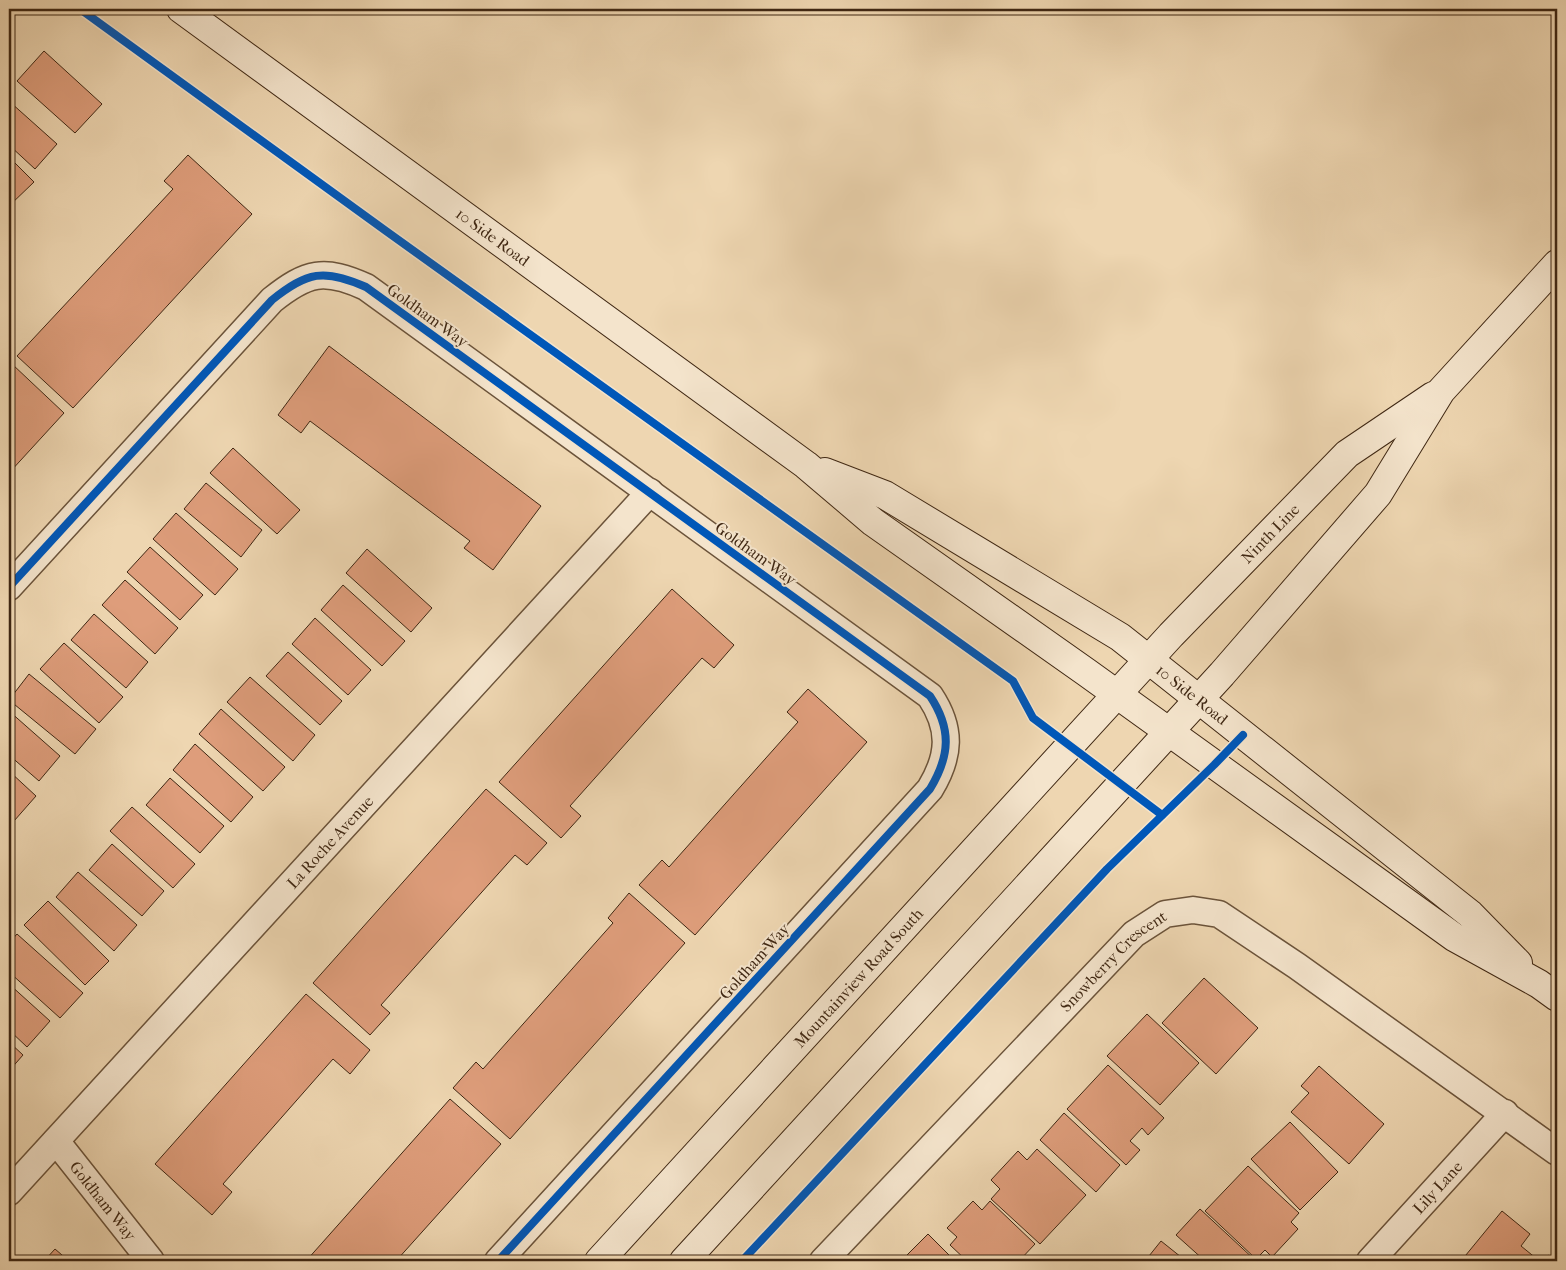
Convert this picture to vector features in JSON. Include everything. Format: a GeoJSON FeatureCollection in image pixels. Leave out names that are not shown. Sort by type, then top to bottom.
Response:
{"type":"FeatureCollection","features":[{"type":"Feature","properties":{"kind":"main road","name":"10 Side Road"},"geometry":{"type":"LineString","coordinates":[[181,9],[806,465],[873,522],[1117,694],[1454,937],[1548,991]]}},
{"type":"Feature","properties":{"kind":"main road","name":"Ninth Line"},"geometry":{"type":"LineString","coordinates":[[1169,732],[1378,494],[1441,391],[1557,264]]}},
{"type":"Feature","properties":{"kind":"main road","name":"Ninth Line"},"geometry":{"type":"LineString","coordinates":[[1117,694],[1171,635],[1347,454],[1441,391]]}},
{"type":"Feature","properties":{"kind":"main road","name":"10 Side Road"},"geometry":{"type":"LineString","coordinates":[[806,465],[885,495],[1120,637],[1470,914],[1548,991]]}},
{"type":"Feature","properties":{"kind":"main road","name":"Mountainview Road South"},"geometry":{"type":"LineString","coordinates":[[599,1261],[1117,694]]}},
{"type":"Feature","properties":{"kind":"main road"},"geometry":{"type":"LineString","coordinates":[[684,1261],[1169,732]]}},
{"type":"Feature","properties":{"kind":"street","name":"Goldham Way"},"geometry":{"type":"LineString","coordinates":[[9,587],[272,300],[288,286],[305,278],[336,276],[366,287],[930,696],[939,710],[946,741],[944,758],[939,774],[930,789],[498,1261]]}},
{"type":"Feature","properties":{"kind":"street","name":"La Roche Avenue"},"geometry":{"type":"LineString","coordinates":[[9,1192],[650,492]]}},
{"type":"Feature","properties":{"kind":"street","name":"Snowberry Crescent"},"geometry":{"type":"LineString","coordinates":[[823,1261],[1134,934],[1165,914],[1193,910],[1219,914],[1297,966],[1557,1152]]}},
{"type":"Feature","properties":{"kind":"street","name":"Lily Lane"},"geometry":{"type":"LineString","coordinates":[[1370,1261],[1505,1113]]}},
{"type":"Feature","properties":{"kind":"street","name":"Goldham Way"},"geometry":{"type":"LineString","coordinates":[[56,1141],[151,1261]]}},
{"type":"Feature","properties":{"kind":"building"},"geometry":{"type":"Polygon","coordinates":[[[44,51],[102,104],[75,133],[17,81],[44,51]]]}},
{"type":"Feature","properties":{"kind":"building"},"geometry":{"type":"Polygon","coordinates":[[[10,102],[57,144],[35,169],[9,145],[10,102]]]}},
{"type":"Feature","properties":{"kind":"building"},"geometry":{"type":"Polygon","coordinates":[[[188,155],[252,214],[73,408],[17,356],[173,189],[164,181],[188,155]]]}},
{"type":"Feature","properties":{"kind":"building"},"geometry":{"type":"Polygon","coordinates":[[[9,157],[34,182],[9,206],[9,157]]]}},
{"type":"Feature","properties":{"kind":"building"},"geometry":{"type":"Polygon","coordinates":[[[329,346],[541,506],[493,570],[464,548],[470,541],[310,421],[301,433],[278,415],[329,346]]]}},
{"type":"Feature","properties":{"kind":"building"},"geometry":{"type":"Polygon","coordinates":[[[12,364],[64,413],[9,473],[9,368],[12,364]]]}},
{"type":"Feature","properties":{"kind":"building"},"geometry":{"type":"Polygon","coordinates":[[[233,448],[300,510],[277,534],[210,473],[233,448]]]}},
{"type":"Feature","properties":{"kind":"building"},"geometry":{"type":"Polygon","coordinates":[[[206,483],[262,530],[241,557],[184,509],[206,483]]]}},
{"type":"Feature","properties":{"kind":"building"},"geometry":{"type":"Polygon","coordinates":[[[176,513],[238,569],[215,595],[153,539],[176,513]]]}},
{"type":"Feature","properties":{"kind":"building"},"geometry":{"type":"Polygon","coordinates":[[[150,547],[203,595],[180,620],[127,572],[150,547]]]}},
{"type":"Feature","properties":{"kind":"building"},"geometry":{"type":"Polygon","coordinates":[[[367,549],[432,608],[411,632],[346,573],[367,549]]]}},
{"type":"Feature","properties":{"kind":"building"},"geometry":{"type":"Polygon","coordinates":[[[125,580],[178,628],[155,654],[102,605],[125,580]]]}},
{"type":"Feature","properties":{"kind":"building"},"geometry":{"type":"Polygon","coordinates":[[[343,585],[405,641],[382,666],[321,610],[343,585]]]}},
{"type":"Feature","properties":{"kind":"building"},"geometry":{"type":"Polygon","coordinates":[[[672,589],[734,645],[714,668],[702,658],[570,806],[581,816],[561,838],[499,782],[672,589]]]}},
{"type":"Feature","properties":{"kind":"building"},"geometry":{"type":"Polygon","coordinates":[[[94,614],[148,662],[126,688],[71,640],[94,614]]]}},
{"type":"Feature","properties":{"kind":"building"},"geometry":{"type":"Polygon","coordinates":[[[315,618],[371,670],[348,695],[292,644],[315,618]]]}},
{"type":"Feature","properties":{"kind":"building"},"geometry":{"type":"Polygon","coordinates":[[[64,643],[123,697],[99,723],[40,669],[64,643]]]}},
{"type":"Feature","properties":{"kind":"building"},"geometry":{"type":"Polygon","coordinates":[[[288,652],[342,701],[320,725],[266,676],[288,652]]]}},
{"type":"Feature","properties":{"kind":"building"},"geometry":{"type":"Polygon","coordinates":[[[29,674],[96,729],[75,754],[9,700],[29,674]]]}},
{"type":"Feature","properties":{"kind":"building"},"geometry":{"type":"Polygon","coordinates":[[[250,677],[315,735],[293,761],[227,702],[250,677]]]}},
{"type":"Feature","properties":{"kind":"building"},"geometry":{"type":"Polygon","coordinates":[[[808,689],[867,742],[695,935],[639,885],[662,860],[669,867],[798,722],[787,712],[808,689]]]}},
{"type":"Feature","properties":{"kind":"building"},"geometry":{"type":"Polygon","coordinates":[[[221,709],[285,767],[263,791],[199,734],[221,709]]]}},
{"type":"Feature","properties":{"kind":"building"},"geometry":{"type":"Polygon","coordinates":[[[9,711],[60,756],[39,781],[9,755],[9,711]]]}},
{"type":"Feature","properties":{"kind":"building"},"geometry":{"type":"Polygon","coordinates":[[[195,744],[253,797],[231,822],[173,770],[195,744]]]}},
{"type":"Feature","properties":{"kind":"building"},"geometry":{"type":"Polygon","coordinates":[[[9,771],[36,796],[14,821],[9,816],[9,771]]]}},
{"type":"Feature","properties":{"kind":"building"},"geometry":{"type":"Polygon","coordinates":[[[170,778],[224,826],[200,853],[146,805],[170,778]]]}},
{"type":"Feature","properties":{"kind":"building"},"geometry":{"type":"Polygon","coordinates":[[[486,789],[547,843],[527,865],[515,855],[381,1005],[390,1013],[370,1035],[313,983],[486,789]]]}},
{"type":"Feature","properties":{"kind":"building"},"geometry":{"type":"Polygon","coordinates":[[[132,807],[195,864],[173,888],[110,831],[132,807]]]}},
{"type":"Feature","properties":{"kind":"building"},"geometry":{"type":"Polygon","coordinates":[[[112,844],[164,891],[142,916],[89,870],[112,844]]]}},
{"type":"Feature","properties":{"kind":"building"},"geometry":{"type":"Polygon","coordinates":[[[78,872],[137,925],[114,951],[56,897],[78,872]]]}},
{"type":"Feature","properties":{"kind":"building"},"geometry":{"type":"Polygon","coordinates":[[[629,893],[685,943],[510,1139],[453,1088],[476,1062],[483,1069],[613,923],[608,918],[629,893]]]}},
{"type":"Feature","properties":{"kind":"building"},"geometry":{"type":"Polygon","coordinates":[[[48,901],[109,961],[85,985],[24,925],[48,901]]]}},
{"type":"Feature","properties":{"kind":"building"},"geometry":{"type":"Polygon","coordinates":[[[17,934],[83,993],[60,1018],[9,972],[9,943],[17,934]]]}},
{"type":"Feature","properties":{"kind":"building"},"geometry":{"type":"Polygon","coordinates":[[[1204,978],[1258,1028],[1216,1074],[1162,1023],[1204,978]]]}},
{"type":"Feature","properties":{"kind":"building"},"geometry":{"type":"Polygon","coordinates":[[[9,984],[50,1021],[27,1047],[9,1030],[9,984]]]}},
{"type":"Feature","properties":{"kind":"building"},"geometry":{"type":"Polygon","coordinates":[[[306,994],[370,1050],[350,1074],[333,1059],[223,1184],[232,1192],[212,1215],[155,1164],[306,994]]]}},
{"type":"Feature","properties":{"kind":"building"},"geometry":{"type":"Polygon","coordinates":[[[1147,1014],[1199,1063],[1160,1105],[1107,1056],[1147,1014]]]}},
{"type":"Feature","properties":{"kind":"building"},"geometry":{"type":"Polygon","coordinates":[[[9,1042],[23,1055],[9,1071],[9,1042]]]}},
{"type":"Feature","properties":{"kind":"building"},"geometry":{"type":"Polygon","coordinates":[[[1108,1065],[1164,1118],[1148,1135],[1142,1128],[1130,1141],[1140,1150],[1126,1165],[1067,1109],[1108,1065]]]}},
{"type":"Feature","properties":{"kind":"building"},"geometry":{"type":"Polygon","coordinates":[[[1319,1066],[1384,1124],[1349,1164],[1291,1112],[1309,1093],[1301,1086],[1319,1066]]]}},
{"type":"Feature","properties":{"kind":"building"},"geometry":{"type":"Polygon","coordinates":[[[450,1099],[501,1144],[396,1261],[306,1261],[450,1099]]]}},
{"type":"Feature","properties":{"kind":"building"},"geometry":{"type":"Polygon","coordinates":[[[1064,1113],[1120,1165],[1096,1192],[1040,1140],[1064,1113]]]}},
{"type":"Feature","properties":{"kind":"building"},"geometry":{"type":"Polygon","coordinates":[[[1290,1122],[1338,1172],[1300,1210],[1251,1159],[1290,1122]]]}},
{"type":"Feature","properties":{"kind":"building"},"geometry":{"type":"Polygon","coordinates":[[[1037,1149],[1086,1195],[1040,1244],[991,1199],[1000,1189],[991,1180],[1018,1151],[1027,1160],[1037,1149]]]}},
{"type":"Feature","properties":{"kind":"building"},"geometry":{"type":"Polygon","coordinates":[[[1248,1166],[1299,1213],[1291,1222],[1298,1229],[1272,1257],[1265,1250],[1256,1259],[1205,1211],[1248,1166]]]}},
{"type":"Feature","properties":{"kind":"building"},"geometry":{"type":"Polygon","coordinates":[[[973,1201],[982,1210],[990,1201],[1035,1244],[1019,1261],[967,1261],[950,1245],[957,1237],[947,1228],[973,1201]]]}},
{"type":"Feature","properties":{"kind":"building"},"geometry":{"type":"Polygon","coordinates":[[[1200,1209],[1256,1261],[1205,1261],[1176,1235],[1200,1209]]]}},
{"type":"Feature","properties":{"kind":"building"},"geometry":{"type":"Polygon","coordinates":[[[1502,1211],[1530,1234],[1521,1246],[1537,1259],[1535,1261],[1461,1261],[1502,1211]]]}},
{"type":"Feature","properties":{"kind":"building"},"geometry":{"type":"Polygon","coordinates":[[[928,1234],[955,1261],[911,1261],[906,1256],[928,1234]]]}},
{"type":"Feature","properties":{"kind":"building"},"geometry":{"type":"Polygon","coordinates":[[[1161,1241],[1186,1261],[1145,1261],[1161,1241]]]}},
{"type":"Feature","properties":{"kind":"building"},"geometry":{"type":"Polygon","coordinates":[[[55,1249],[69,1261],[44,1261],[55,1249]]]}},
{"type":"Feature","properties":{"kind":"building"},"geometry":{"type":"Polygon","coordinates":[[[1548,1255],[1556,1261],[1543,1261],[1548,1255]]]}},
{"type":"Feature","properties":{"kind":"cycle path"},"geometry":{"type":"LineString","coordinates":[[80,9],[1013,681],[1033,718],[1162,815]]}},
{"type":"Feature","properties":{"kind":"cycle path"},"geometry":{"type":"LineString","coordinates":[[9,587],[272,300],[296,283],[316,276],[327,275],[339,277],[366,287],[930,696],[942,720],[946,742],[942,765],[930,789],[498,1261]]}},
{"type":"Feature","properties":{"kind":"cycle path"},"geometry":{"type":"LineString","coordinates":[[742,1261],[1107,869],[1243,735]]}}]}
